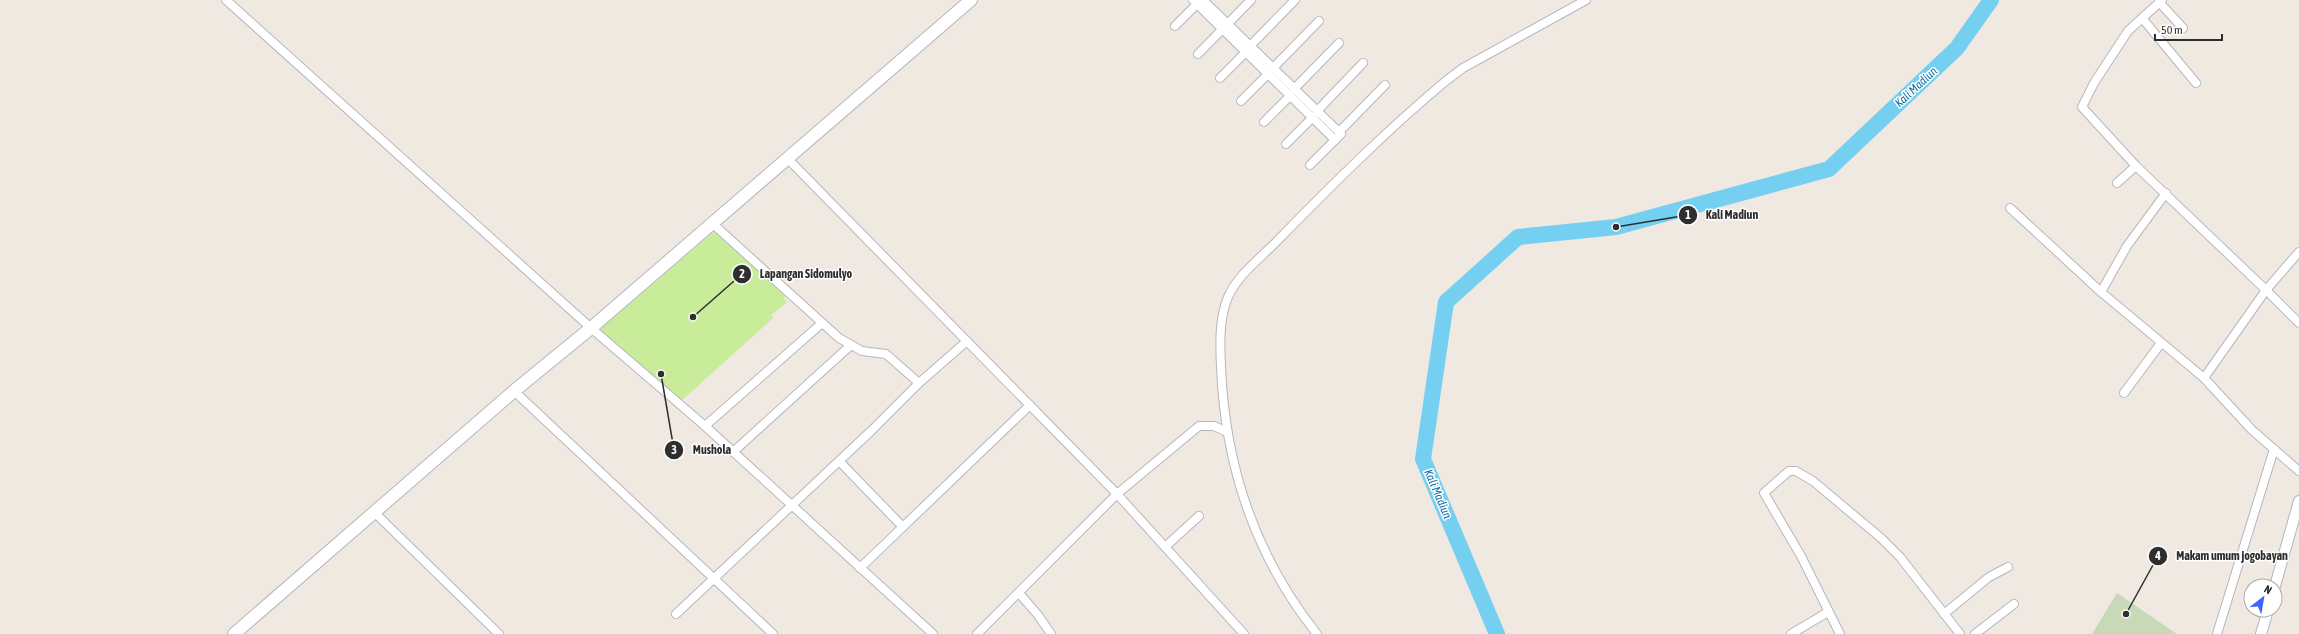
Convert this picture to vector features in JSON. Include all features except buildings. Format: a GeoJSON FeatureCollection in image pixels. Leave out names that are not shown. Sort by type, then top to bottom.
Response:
{"type":"FeatureCollection","features":[{"type":"Feature","properties":{"kind":"main road"},"geometry":{"type":"LineString","coordinates":[[234,634],[376,513],[514,391],[591,328],[971,0]]}},
{"type":"Feature","properties":{"kind":"street"},"geometry":{"type":"LineString","coordinates":[[226,0],[591,328],[734,452],[933,634]]}},
{"type":"Feature","properties":{"kind":"street"},"geometry":{"type":"LineString","coordinates":[[1198,54],[1251,0]]}},
{"type":"Feature","properties":{"kind":"street"},"geometry":{"type":"LineString","coordinates":[[1220,78],[1295,0]]}},
{"type":"Feature","properties":{"kind":"street"},"geometry":{"type":"LineString","coordinates":[[1317,634],[1276,574],[1259,538],[1249,515],[1227,432],[1222,403],[1220,342],[1228,297],[1240,278],[1330,187],[1447,80],[1463,68],[1586,0]]}},
{"type":"Feature","properties":{"kind":"street"},"geometry":{"type":"LineString","coordinates":[[1175,26],[1200,1],[1337,136]]}},
{"type":"Feature","properties":{"kind":"street"},"geometry":{"type":"LineString","coordinates":[[2182,28],[2161,1],[2128,30],[2094,84],[2082,107],[2136,166],[2166,193],[2299,324]]}},
{"type":"Feature","properties":{"kind":"street"},"geometry":{"type":"LineString","coordinates":[[2142,18],[2196,83]]}},
{"type":"Feature","properties":{"kind":"street"},"geometry":{"type":"LineString","coordinates":[[1241,101],[1319,21]]}},
{"type":"Feature","properties":{"kind":"street"},"geometry":{"type":"LineString","coordinates":[[1264,122],[1339,43]]}},
{"type":"Feature","properties":{"kind":"street"},"geometry":{"type":"LineString","coordinates":[[1286,144],[1363,63]]}},
{"type":"Feature","properties":{"kind":"street"},"geometry":{"type":"LineString","coordinates":[[1310,165],[1385,85]]}},
{"type":"Feature","properties":{"kind":"street"},"geometry":{"type":"LineString","coordinates":[[787,158],[1117,494],[1166,546],[1244,634]]}},
{"type":"Feature","properties":{"kind":"street"},"geometry":{"type":"LineString","coordinates":[[2117,183],[2136,166]]}},
{"type":"Feature","properties":{"kind":"street"},"geometry":{"type":"LineString","coordinates":[[2101,292],[2130,242],[2166,193]]}},
{"type":"Feature","properties":{"kind":"street"},"geometry":{"type":"LineString","coordinates":[[2010,208],[2101,292],[2204,378],[2252,430],[2299,471]]}},
{"type":"Feature","properties":{"kind":"street"},"geometry":{"type":"LineString","coordinates":[[712,223],[839,338],[862,351],[886,354],[919,384]]}},
{"type":"Feature","properties":{"kind":"street"},"geometry":{"type":"LineString","coordinates":[[2204,378],[2266,290],[2299,252]]}},
{"type":"Feature","properties":{"kind":"street"},"geometry":{"type":"LineString","coordinates":[[705,426],[822,323]]}},
{"type":"Feature","properties":{"kind":"street"},"geometry":{"type":"LineString","coordinates":[[676,614],[792,506],[919,384],[967,341]]}},
{"type":"Feature","properties":{"kind":"street"},"geometry":{"type":"LineString","coordinates":[[2124,393],[2161,343]]}},
{"type":"Feature","properties":{"kind":"street"},"geometry":{"type":"LineString","coordinates":[[734,452],[851,345]]}},
{"type":"Feature","properties":{"kind":"street"},"geometry":{"type":"LineString","coordinates":[[514,391],[773,634]]}},
{"type":"Feature","properties":{"kind":"street"},"geometry":{"type":"LineString","coordinates":[[860,568],[1030,405]]}},
{"type":"Feature","properties":{"kind":"street"},"geometry":{"type":"LineString","coordinates":[[977,634],[1117,494],[1199,426],[1214,426],[1227,432]]}},
{"type":"Feature","properties":{"kind":"street"},"geometry":{"type":"LineString","coordinates":[[2217,634],[2274,449]]}},
{"type":"Feature","properties":{"kind":"street"},"geometry":{"type":"LineString","coordinates":[[839,461],[903,527]]}},
{"type":"Feature","properties":{"kind":"street"},"geometry":{"type":"LineString","coordinates":[[1840,634],[1800,556],[1764,493],[1790,471],[1796,471],[1813,481],[1881,538],[1900,557],[1960,634]]}},
{"type":"Feature","properties":{"kind":"street"},"geometry":{"type":"LineString","coordinates":[[2277,578],[2299,501]]}},
{"type":"Feature","properties":{"kind":"street"},"geometry":{"type":"LineString","coordinates":[[376,513],[499,634]]}},
{"type":"Feature","properties":{"kind":"street"},"geometry":{"type":"LineString","coordinates":[[1166,546],[1199,516]]}},
{"type":"Feature","properties":{"kind":"street"},"geometry":{"type":"LineString","coordinates":[[1944,614],[1989,577],[2008,567]]}},
{"type":"Feature","properties":{"kind":"street"},"geometry":{"type":"LineString","coordinates":[[1019,593],[1038,615],[1051,634]]}},
{"type":"Feature","properties":{"kind":"street"},"geometry":{"type":"LineString","coordinates":[[1975,634],[2014,604]]}},
{"type":"Feature","properties":{"kind":"street"},"geometry":{"type":"LineString","coordinates":[[1791,634],[1828,612]]}},
{"type":"Feature","properties":{"kind":"street"},"geometry":{"type":"LineString","coordinates":[[2261,634],[2266,618]]}},
{"type":"Feature","properties":{"kind":"green space"},"geometry":{"type":"Polygon","coordinates":[[[716,230],[788,294],[784,298],[787,302],[771,315],[773,318],[680,402],[598,330],[716,230]]]}},
{"type":"Feature","properties":{"kind":"green space"},"geometry":{"type":"Polygon","coordinates":[[[2117,593],[2177,634],[2092,634],[2117,593]]]}},
{"type":"Feature","properties":{"kind":"waterway","name":"Kali Madiun"},"geometry":{"type":"LineString","coordinates":[[1497,634],[1423,459],[1446,302],[1518,237],[1616,227],[1829,169],[1957,48],[1991,0]]}},
{"type":"Feature","properties":{"kind":"place","name":"Kali Madiun"},"geometry":{"type":"Point","coordinates":[1616,227]}},
{"type":"Feature","properties":{"kind":"place","name":"Lapangan Sidomulyo"},"geometry":{"type":"Point","coordinates":[693,317]}},
{"type":"Feature","properties":{"kind":"place","name":"Mushola"},"geometry":{"type":"Point","coordinates":[661,374]}},
{"type":"Feature","properties":{"kind":"place","name":"Makam umum jogobayan"},"geometry":{"type":"Point","coordinates":[2126,614]}}]}
